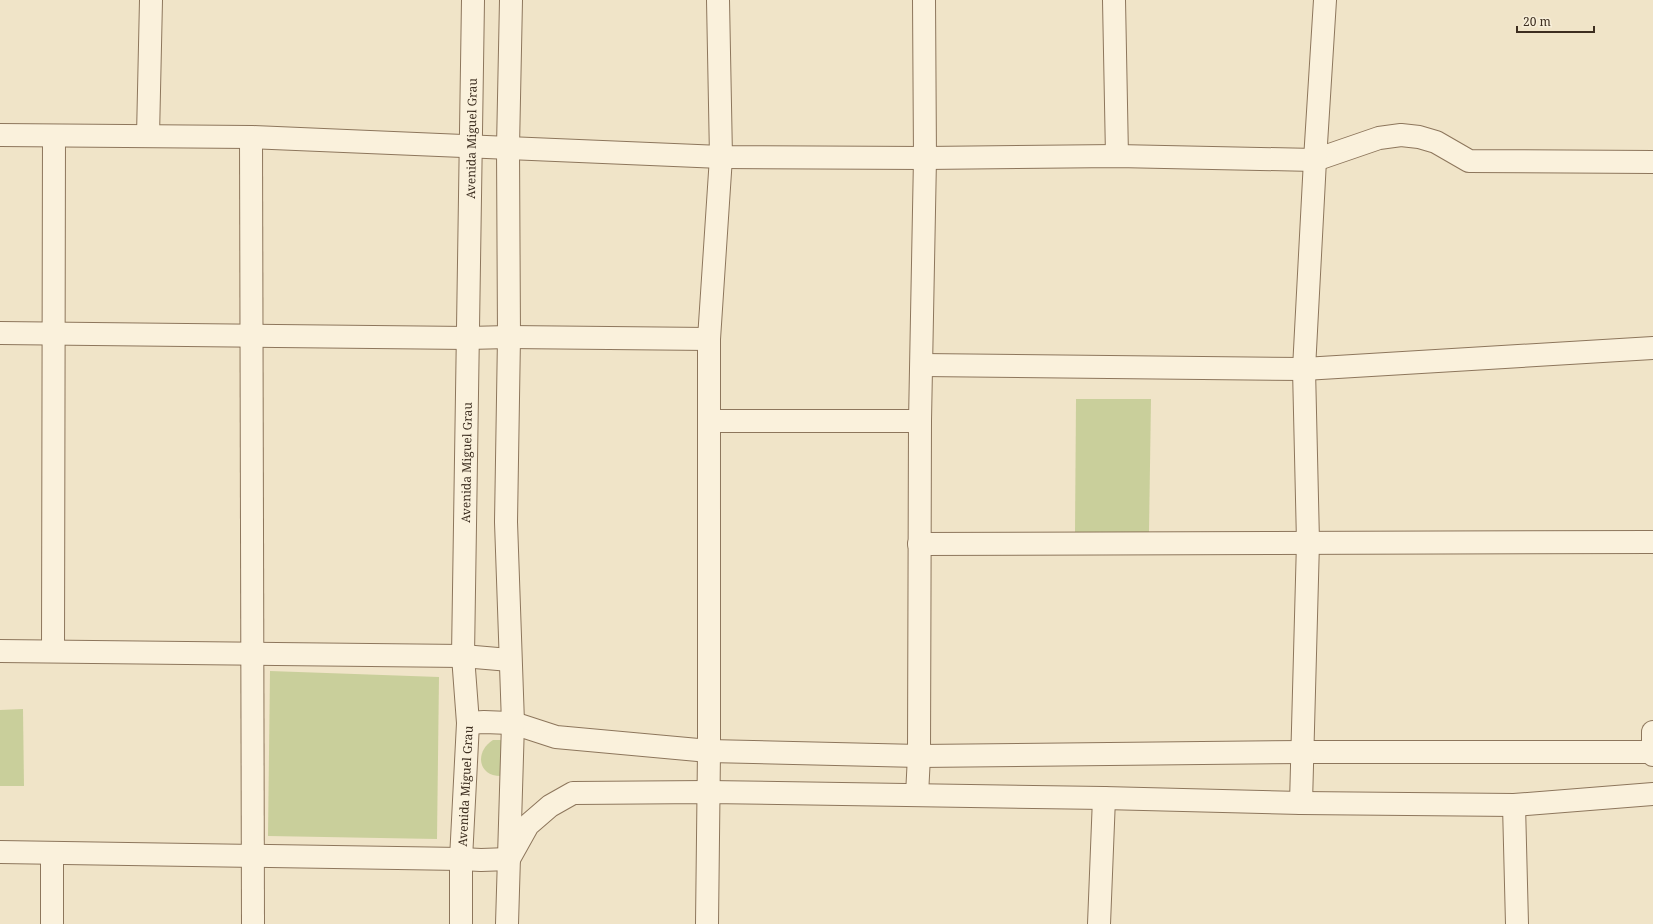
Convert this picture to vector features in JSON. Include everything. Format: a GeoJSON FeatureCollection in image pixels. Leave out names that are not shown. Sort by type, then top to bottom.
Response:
{"type":"FeatureCollection","features":[{"type":"Feature","properties":{"kind":"street"},"geometry":{"type":"LineString","coordinates":[[148,136],[151,0]]}},
{"type":"Feature","properties":{"kind":"street","name":"Avenida Miguel Grau"},"geometry":{"type":"LineString","coordinates":[[461,924],[461,859],[468,724],[463,656],[473,0]]}},
{"type":"Feature","properties":{"kind":"street"},"geometry":{"type":"LineString","coordinates":[[507,924],[513,723],[506,522],[509,337],[508,147],[511,0]]}},
{"type":"Feature","properties":{"kind":"street"},"geometry":{"type":"LineString","coordinates":[[707,924],[709,751],[709,339],[721,156],[718,0]]}},
{"type":"Feature","properties":{"kind":"street"},"geometry":{"type":"LineString","coordinates":[[917,795],[919,756],[920,421],[925,158],[924,0]]}},
{"type":"Feature","properties":{"kind":"street"},"geometry":{"type":"LineString","coordinates":[[1114,0],[1117,156]]}},
{"type":"Feature","properties":{"kind":"street"},"geometry":{"type":"LineString","coordinates":[[1301,803],[1308,542],[1304,369],[1325,0]]}},
{"type":"Feature","properties":{"kind":"street"},"geometry":{"type":"LineString","coordinates":[[0,135],[251,137],[721,156],[925,158],[1117,156],[1315,160],[1379,138],[1402,135],[1419,137],[1436,142],[1469,161],[1653,162]]}},
{"type":"Feature","properties":{"kind":"street"},"geometry":{"type":"LineString","coordinates":[[53,651],[54,136]]}},
{"type":"Feature","properties":{"kind":"street"},"geometry":{"type":"LineString","coordinates":[[251,137],[253,924]]}},
{"type":"Feature","properties":{"kind":"street"},"geometry":{"type":"LineString","coordinates":[[0,333],[709,339]]}},
{"type":"Feature","properties":{"kind":"street"},"geometry":{"type":"LineString","coordinates":[[922,365],[1304,369],[1653,348]]}},
{"type":"Feature","properties":{"kind":"street"},"geometry":{"type":"LineString","coordinates":[[709,421],[920,421]]}},
{"type":"Feature","properties":{"kind":"street"},"geometry":{"type":"LineString","coordinates":[[920,544],[1653,542]]}},
{"type":"Feature","properties":{"kind":"street"},"geometry":{"type":"LineString","coordinates":[[0,651],[463,656],[510,660]]}},
{"type":"Feature","properties":{"kind":"street"},"geometry":{"type":"LineString","coordinates":[[468,724],[484,722],[513,723],[556,737],[709,751],[919,756],[1303,752],[1653,752]]}},
{"type":"Feature","properties":{"kind":"street"},"geometry":{"type":"LineString","coordinates":[[1653,732],[1653,755]]}},
{"type":"Feature","properties":{"kind":"street"},"geometry":{"type":"LineString","coordinates":[[509,859],[528,825],[550,806],[573,793],[708,792],[1104,798],[1301,803],[1514,805],[1653,794]]}},
{"type":"Feature","properties":{"kind":"street"},"geometry":{"type":"LineString","coordinates":[[1099,924],[1104,798]]}},
{"type":"Feature","properties":{"kind":"street"},"geometry":{"type":"LineString","coordinates":[[1514,805],[1517,924]]}},
{"type":"Feature","properties":{"kind":"street"},"geometry":{"type":"LineString","coordinates":[[0,852],[481,860],[509,859]]}},
{"type":"Feature","properties":{"kind":"street"},"geometry":{"type":"LineString","coordinates":[[52,853],[52,924]]}},
{"type":"Feature","properties":{"kind":"green space"},"geometry":{"type":"Polygon","coordinates":[[[1076,399],[1151,399],[1149,532],[1075,532],[1076,399]]]}},
{"type":"Feature","properties":{"kind":"green space"},"geometry":{"type":"Polygon","coordinates":[[[270,671],[439,677],[437,839],[268,836],[270,671]]]}},
{"type":"Feature","properties":{"kind":"green space"},"geometry":{"type":"Polygon","coordinates":[[[23,709],[24,786],[0,786],[0,710],[23,709]]]}},
{"type":"Feature","properties":{"kind":"green space"},"geometry":{"type":"Polygon","coordinates":[[[493,740],[508,742],[502,776],[494,775],[488,772],[481,763],[483,751],[493,740]]]}}]}
